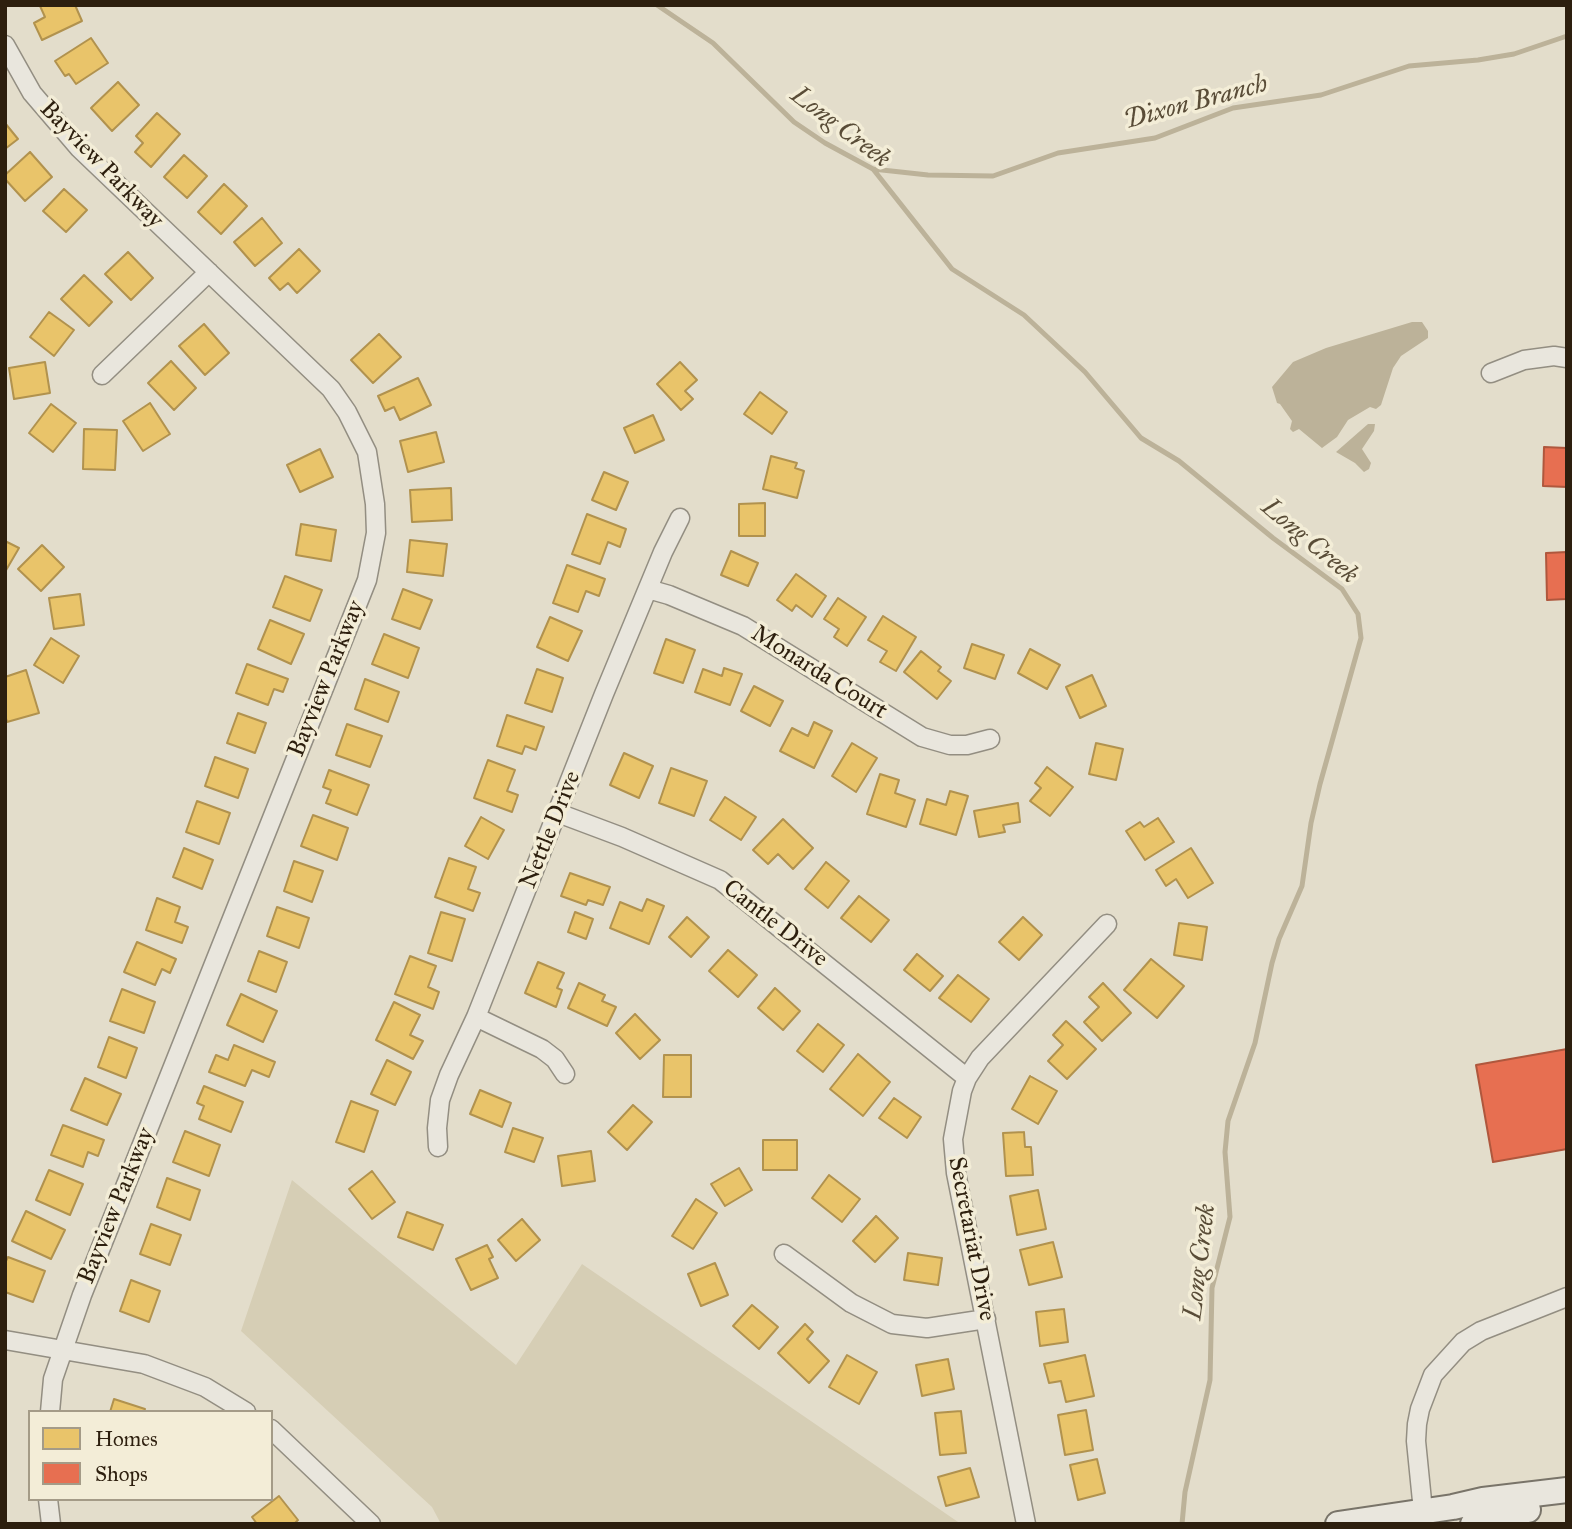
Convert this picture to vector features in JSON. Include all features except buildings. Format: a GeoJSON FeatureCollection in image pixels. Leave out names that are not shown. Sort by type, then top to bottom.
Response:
{"type":"FeatureCollection","features":[{"type":"Feature","properties":{"kind":"main road"},"geometry":{"type":"LineString","coordinates":[[1338,1524],[1483,1500],[1567,1490]]}},
{"type":"Feature","properties":{"kind":"main road"},"geometry":{"type":"LineString","coordinates":[[1473,1524],[1485,1517],[1567,1503]]}},
{"type":"Feature","properties":{"kind":"main road"},"geometry":{"type":"LineString","coordinates":[[1401,1524],[1423,1511]]}},
{"type":"Feature","properties":{"kind":"street","name":"Bayview Parkway"},"geometry":{"type":"LineString","coordinates":[[5,45],[32,93],[64,131],[331,389],[347,412],[367,452],[376,533],[367,580],[82,1295],[53,1380],[50,1410]]}},
{"type":"Feature","properties":{"kind":"street"},"geometry":{"type":"LineString","coordinates":[[102,375],[209,272]]}},
{"type":"Feature","properties":{"kind":"street"},"geometry":{"type":"LineString","coordinates":[[1491,373],[1524,360],[1554,356],[1567,358]]}},
{"type":"Feature","properties":{"kind":"street","name":"Nettle Drive"},"geometry":{"type":"LineString","coordinates":[[439,1147],[437,1128],[440,1100],[680,517]]}},
{"type":"Feature","properties":{"kind":"street","name":"Monarda Court"},"geometry":{"type":"LineString","coordinates":[[648,590],[668,595],[743,626],[922,737],[950,746],[990,739]]}},
{"type":"Feature","properties":{"kind":"street","name":"Cantle Drive"},"geometry":{"type":"LineString","coordinates":[[558,813],[622,837],[720,880],[967,1078]]}},
{"type":"Feature","properties":{"kind":"street","name":"Secretariat Drive"},"geometry":{"type":"LineString","coordinates":[[1026,1524],[956,1173],[953,1139],[962,1091],[979,1058],[1107,924]]}},
{"type":"Feature","properties":{"kind":"street"},"geometry":{"type":"LineString","coordinates":[[476,1017],[542,1049],[555,1059],[565,1074]]}},
{"type":"Feature","properties":{"kind":"street"},"geometry":{"type":"LineString","coordinates":[[784,1254],[851,1303],[891,1324],[927,1328],[986,1319]]}},
{"type":"Feature","properties":{"kind":"street"},"geometry":{"type":"LineString","coordinates":[[1423,1511],[1416,1441],[1417,1424],[1433,1376],[1463,1342],[1481,1331],[1567,1297]]}},
{"type":"Feature","properties":{"kind":"street"},"geometry":{"type":"LineString","coordinates":[[5,1340],[144,1364],[205,1387],[243,1410]]}},
{"type":"Feature","properties":{"kind":"street"},"geometry":{"type":"LineString","coordinates":[[273,1431],[371,1524]]}},
{"type":"Feature","properties":{"kind":"street"},"geometry":{"type":"LineString","coordinates":[[48,1501],[51,1524]]}},
{"type":"Feature","properties":{"kind":"shaded area"},"geometry":{"type":"Polygon","coordinates":[[[1412,322],[1422,322],[1428,331],[1428,338],[1401,356],[1393,368],[1381,405],[1376,409],[1370,407],[1348,420],[1337,437],[1322,448],[1299,429],[1293,432],[1290,429],[1292,421],[1277,403],[1272,387],[1293,362],[1326,348],[1412,322]]]}},
{"type":"Feature","properties":{"kind":"shaded area"},"geometry":{"type":"Polygon","coordinates":[[[1368,424],[1375,424],[1374,431],[1362,449],[1371,463],[1369,469],[1364,472],[1336,452],[1368,424]]]}},
{"type":"Feature","properties":{"kind":"shaded area"},"geometry":{"type":"Polygon","coordinates":[[[292,1180],[516,1365],[582,1264],[961,1524],[441,1524],[432,1507],[241,1331],[292,1180]]]}},
{"type":"Feature","properties":{"kind":"waterway","name":"Long Creek"},"geometry":{"type":"LineString","coordinates":[[657,5],[713,43],[794,122],[825,143],[873,169],[952,269],[1024,315],[1085,372],[1141,438],[1179,461],[1273,538],[1342,589],[1358,614],[1361,638],[1320,784],[1302,886],[1279,939],[1255,1043],[1228,1121],[1225,1152],[1230,1217],[1212,1288],[1210,1380],[1185,1492],[1182,1524]]}},
{"type":"Feature","properties":{"kind":"waterway","name":"Dixon Branch"},"geometry":{"type":"LineString","coordinates":[[873,169],[928,175],[993,176],[1058,153],[1155,138],[1233,108],[1321,95],[1409,66],[1514,54],[1567,36]]}}]}
